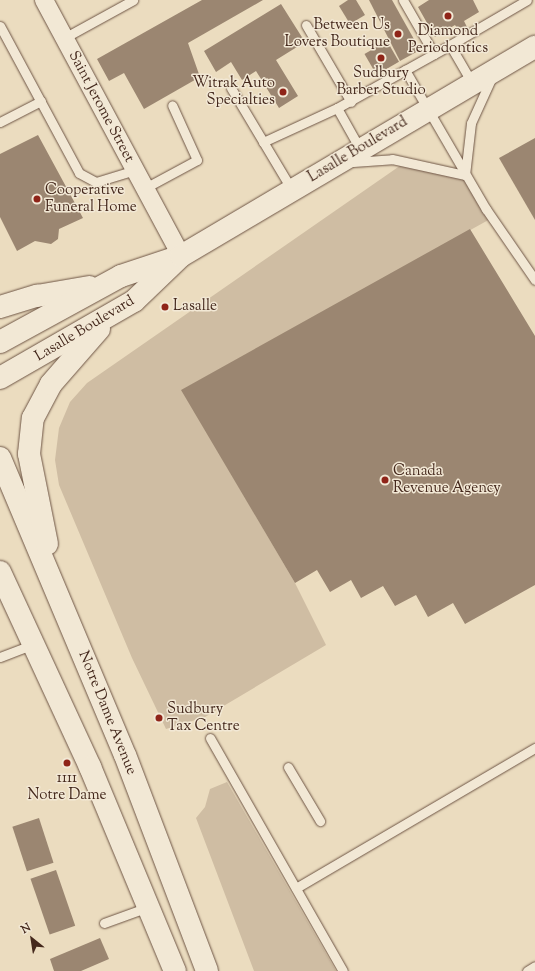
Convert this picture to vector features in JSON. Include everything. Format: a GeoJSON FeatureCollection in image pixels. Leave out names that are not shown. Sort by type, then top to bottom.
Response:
{"type":"FeatureCollection","features":[{"type":"Feature","properties":{"kind":"main road","name":"Lasalle Boulevard"},"geometry":{"type":"LineString","coordinates":[[0,342],[106,284],[181,256],[337,162],[535,47]]}},
{"type":"Feature","properties":{"kind":"main road","name":"Lasalle Boulevard"},"geometry":{"type":"LineString","coordinates":[[0,378],[134,301],[181,256]]}},
{"type":"Feature","properties":{"kind":"main road"},"geometry":{"type":"LineString","coordinates":[[0,307],[37,296],[106,284]]}},
{"type":"Feature","properties":{"kind":"main road"},"geometry":{"type":"LineString","coordinates":[[57,592],[29,454],[33,418],[51,384],[111,315]]}},
{"type":"Feature","properties":{"kind":"main road","name":"Notre Dame Avenue"},"geometry":{"type":"LineString","coordinates":[[0,458],[125,755],[207,971]]}},
{"type":"Feature","properties":{"kind":"main road"},"geometry":{"type":"LineString","coordinates":[[0,572],[34,644],[175,971]]}},
{"type":"Feature","properties":{"kind":"street","name":"Saint Jerome Street"},"geometry":{"type":"LineString","coordinates":[[44,0],[181,256]]}},
{"type":"Feature","properties":{"kind":"lane"},"geometry":{"type":"LineString","coordinates":[[64,38],[133,0]]}},
{"type":"Feature","properties":{"kind":"lane"},"geometry":{"type":"LineString","coordinates":[[403,0],[434,54]]}},
{"type":"Feature","properties":{"kind":"lane"},"geometry":{"type":"LineString","coordinates":[[263,142],[351,102],[527,0]]}},
{"type":"Feature","properties":{"kind":"lane"},"geometry":{"type":"LineString","coordinates":[[306,25],[351,102]]}},
{"type":"Feature","properties":{"kind":"lane"},"geometry":{"type":"LineString","coordinates":[[0,26],[79,173],[87,179],[96,182],[135,170]]}},
{"type":"Feature","properties":{"kind":"lane"},"geometry":{"type":"LineString","coordinates":[[450,45],[472,83]]}},
{"type":"Feature","properties":{"kind":"lane"},"geometry":{"type":"LineString","coordinates":[[405,70],[465,175],[535,280]]}},
{"type":"Feature","properties":{"kind":"lane"},"geometry":{"type":"LineString","coordinates":[[465,175],[471,123],[494,71]]}},
{"type":"Feature","properties":{"kind":"lane"},"geometry":{"type":"LineString","coordinates":[[231,88],[292,190]]}},
{"type":"Feature","properties":{"kind":"lane"},"geometry":{"type":"LineString","coordinates":[[0,122],[41,101]]}},
{"type":"Feature","properties":{"kind":"lane"},"geometry":{"type":"LineString","coordinates":[[145,188],[197,160],[172,105]]}},
{"type":"Feature","properties":{"kind":"lane"},"geometry":{"type":"LineString","coordinates":[[337,108],[360,149]]}},
{"type":"Feature","properties":{"kind":"lane"},"geometry":{"type":"LineString","coordinates":[[337,162],[392,159],[465,175]]}},
{"type":"Feature","properties":{"kind":"lane"},"geometry":{"type":"LineString","coordinates":[[0,657],[34,644]]}},
{"type":"Feature","properties":{"kind":"lane"},"geometry":{"type":"LineString","coordinates":[[210,738],[343,971]]}},
{"type":"Feature","properties":{"kind":"lane"},"geometry":{"type":"LineString","coordinates":[[296,888],[535,748]]}},
{"type":"Feature","properties":{"kind":"lane"},"geometry":{"type":"LineString","coordinates":[[288,767],[320,822]]}},
{"type":"Feature","properties":{"kind":"lane"},"geometry":{"type":"LineString","coordinates":[[104,923],[148,907]]}},
{"type":"Feature","properties":{"kind":"lane"},"geometry":{"type":"LineString","coordinates":[[527,971],[535,966]]}},
{"type":"Feature","properties":{"kind":"shaded area"},"geometry":{"type":"Polygon","coordinates":[[[404,163],[465,175],[492,218],[182,390],[295,583],[326,645],[205,717],[166,729],[132,658],[59,485],[55,460],[59,428],[70,402],[87,383],[404,163]]]}},
{"type":"Feature","properties":{"kind":"shaded area"},"geometry":{"type":"Polygon","coordinates":[[[227,782],[336,971],[254,971],[196,818],[205,807],[210,789],[227,782]]]}},
{"type":"Feature","properties":{"kind":"building"},"geometry":{"type":"Polygon","coordinates":[[[202,0],[263,0],[188,43],[200,77],[144,109],[124,73],[109,81],[97,59],[202,0]]]}},
{"type":"Feature","properties":{"kind":"building"},"geometry":{"type":"Polygon","coordinates":[[[348,0],[356,0],[365,15],[350,24],[339,6],[348,0]]]}},
{"type":"Feature","properties":{"kind":"building","name":"Between Us Lovers Boutique"},"geometry":{"type":"Polygon","coordinates":[[[369,0],[392,0],[420,50],[400,61],[369,0]]]}},
{"type":"Feature","properties":{"kind":"building","name":"Diamond Periodontics"},"geometry":{"type":"Polygon","coordinates":[[[429,0],[473,0],[479,12],[464,21],[467,27],[459,31],[455,25],[435,37],[418,7],[429,0]]]}},
{"type":"Feature","properties":{"kind":"building"},"geometry":{"type":"Polygon","coordinates":[[[281,4],[305,42],[276,60],[298,96],[279,108],[256,71],[242,80],[231,62],[216,72],[204,51],[281,4]]]}},
{"type":"Feature","properties":{"kind":"building","name":"Sudbury Barber Studio"},"geometry":{"type":"Polygon","coordinates":[[[387,41],[399,62],[376,75],[364,54],[387,41]]]}},
{"type":"Feature","properties":{"kind":"building","name":"Cooperative Funeral Home"},"geometry":{"type":"Polygon","coordinates":[[[38,135],[83,218],[59,229],[58,239],[51,244],[35,241],[17,251],[0,217],[0,154],[38,135]]]}},
{"type":"Feature","properties":{"kind":"building"},"geometry":{"type":"Polygon","coordinates":[[[535,138],[535,220],[499,158],[535,138]]]}},
{"type":"Feature","properties":{"kind":"building","name":"Canada Revenue Agency"},"geometry":{"type":"Polygon","coordinates":[[[470,229],[535,336],[535,585],[465,624],[453,603],[428,617],[416,595],[395,606],[383,586],[361,598],[351,580],[330,592],[317,570],[295,583],[181,390],[470,229]]]}},
{"type":"Feature","properties":{"kind":"building"},"geometry":{"type":"Polygon","coordinates":[[[39,818],[54,863],[27,871],[12,827],[39,818]]]}},
{"type":"Feature","properties":{"kind":"building"},"geometry":{"type":"Polygon","coordinates":[[[56,870],[75,926],[50,935],[30,879],[56,870]]]}},
{"type":"Feature","properties":{"kind":"building"},"geometry":{"type":"Polygon","coordinates":[[[100,938],[109,959],[81,971],[54,971],[50,959],[100,938]]]}},
{"type":"Feature","properties":{"kind":"place","name":"Diamond Periodontics"},"geometry":{"type":"Point","coordinates":[448,16]}},
{"type":"Feature","properties":{"kind":"place","name":"Between Us Lovers Boutique"},"geometry":{"type":"Point","coordinates":[398,34]}},
{"type":"Feature","properties":{"kind":"place","name":"Sudbury Barber Studio"},"geometry":{"type":"Point","coordinates":[381,58]}},
{"type":"Feature","properties":{"kind":"place","name":"Witrak Auto Specialties"},"geometry":{"type":"Point","coordinates":[283,92]}},
{"type":"Feature","properties":{"kind":"place","name":"Cooperative Funeral Home"},"geometry":{"type":"Point","coordinates":[37,199]}},
{"type":"Feature","properties":{"kind":"place","name":"Lasalle"},"geometry":{"type":"Point","coordinates":[165,307]}},
{"type":"Feature","properties":{"kind":"place","name":"Canada Revenue Agency"},"geometry":{"type":"Point","coordinates":[385,480]}},
{"type":"Feature","properties":{"kind":"place","name":"Sudbury Tax Centre"},"geometry":{"type":"Point","coordinates":[159,718]}},
{"type":"Feature","properties":{"kind":"place","name":"1111 Notre Dame"},"geometry":{"type":"Point","coordinates":[67,763]}}]}
